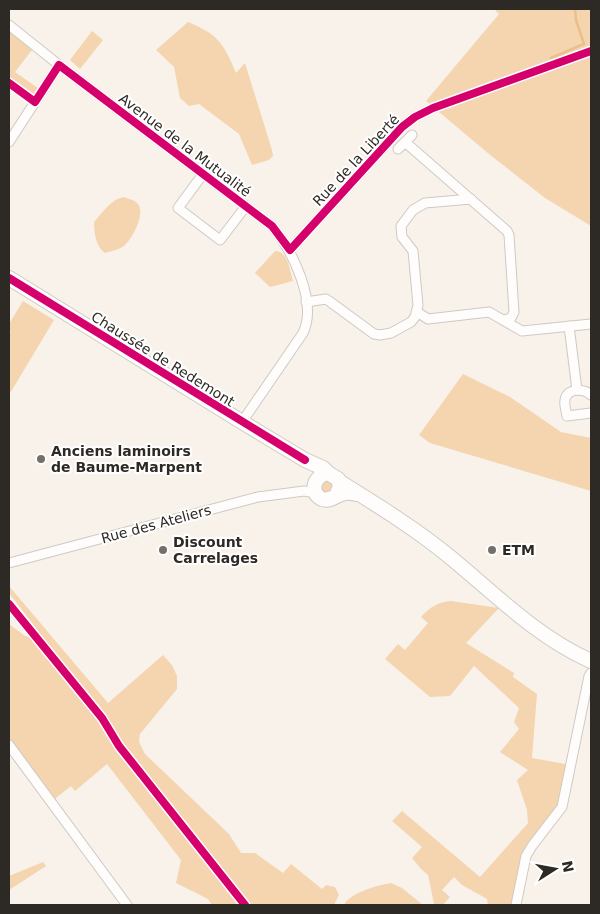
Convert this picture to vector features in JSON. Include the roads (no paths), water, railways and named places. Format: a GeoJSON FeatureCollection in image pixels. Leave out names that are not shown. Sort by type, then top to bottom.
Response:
{"type":"FeatureCollection","features":[{"type":"Feature","properties":{"kind":"main road","name":"Chaussée de Redemont"},"geometry":{"type":"LineString","coordinates":[[9,278],[305,460],[310,467],[316,485]]}},
{"type":"Feature","properties":{"kind":"main road"},"geometry":{"type":"LineString","coordinates":[[360,495],[347,492],[326,500],[316,485],[335,476],[340,482],[386,510],[449,556],[512,611],[553,639],[591,661]]}},
{"type":"Feature","properties":{"kind":"main road"},"geometry":{"type":"LineString","coordinates":[[336,496],[340,490],[340,482]]}},
{"type":"Feature","properties":{"kind":"street","name":"Avenue de la Mutualité"},"geometry":{"type":"LineString","coordinates":[[9,25],[272,226],[290,250],[298,270],[308,314],[303,333],[242,422]]}},
{"type":"Feature","properties":{"kind":"street","name":"Rue de la Liberté"},"geometry":{"type":"LineString","coordinates":[[290,250],[389,140],[415,117],[442,105],[591,50]]}},
{"type":"Feature","properties":{"kind":"street"},"geometry":{"type":"LineString","coordinates":[[9,142],[59,65]]}},
{"type":"Feature","properties":{"kind":"street"},"geometry":{"type":"LineString","coordinates":[[405,142],[505,228],[509,235],[514,312],[511,318],[503,320]]}},
{"type":"Feature","properties":{"kind":"street"},"geometry":{"type":"LineString","coordinates":[[203,174],[178,208],[220,240],[246,206]]}},
{"type":"Feature","properties":{"kind":"street"},"geometry":{"type":"LineString","coordinates":[[306,302],[329,300],[367,330],[380,335],[391,333],[411,322],[418,306],[413,252],[402,237],[401,226],[419,206],[425,203],[471,199]]}},
{"type":"Feature","properties":{"kind":"street"},"geometry":{"type":"LineString","coordinates":[[417,312],[428,319],[489,312],[522,331],[591,324]]}},
{"type":"Feature","properties":{"kind":"street"},"geometry":{"type":"LineString","coordinates":[[569,326],[577,390]]}},
{"type":"Feature","properties":{"kind":"street"},"geometry":{"type":"LineString","coordinates":[[591,395],[587,391],[577,390],[568,393],[565,399],[567,416],[591,413]]}},
{"type":"Feature","properties":{"kind":"street","name":"Rue des Ateliers"},"geometry":{"type":"LineString","coordinates":[[9,563],[252,498],[316,485]]}},
{"type":"Feature","properties":{"kind":"street"},"geometry":{"type":"LineString","coordinates":[[516,905],[526,856],[562,807],[590,674],[586,664],[559,648],[553,639]]}},
{"type":"Feature","properties":{"kind":"street"},"geometry":{"type":"LineString","coordinates":[[9,745],[127,905]]}},
{"type":"Feature","properties":{"kind":"waterway"},"geometry":{"type":"LineString","coordinates":[[551,58],[584,44],[576,20],[575,9]]}},
{"type":"Feature","properties":{"kind":"place","name":"Anciens laminoirs de Baume-Marpent"},"geometry":{"type":"Point","coordinates":[41,459]}},
{"type":"Feature","properties":{"kind":"place","name":"Discount Carrelages"},"geometry":{"type":"Point","coordinates":[163,550]}},
{"type":"Feature","properties":{"kind":"place","name":"ETM"},"geometry":{"type":"Point","coordinates":[492,550]}}]}
